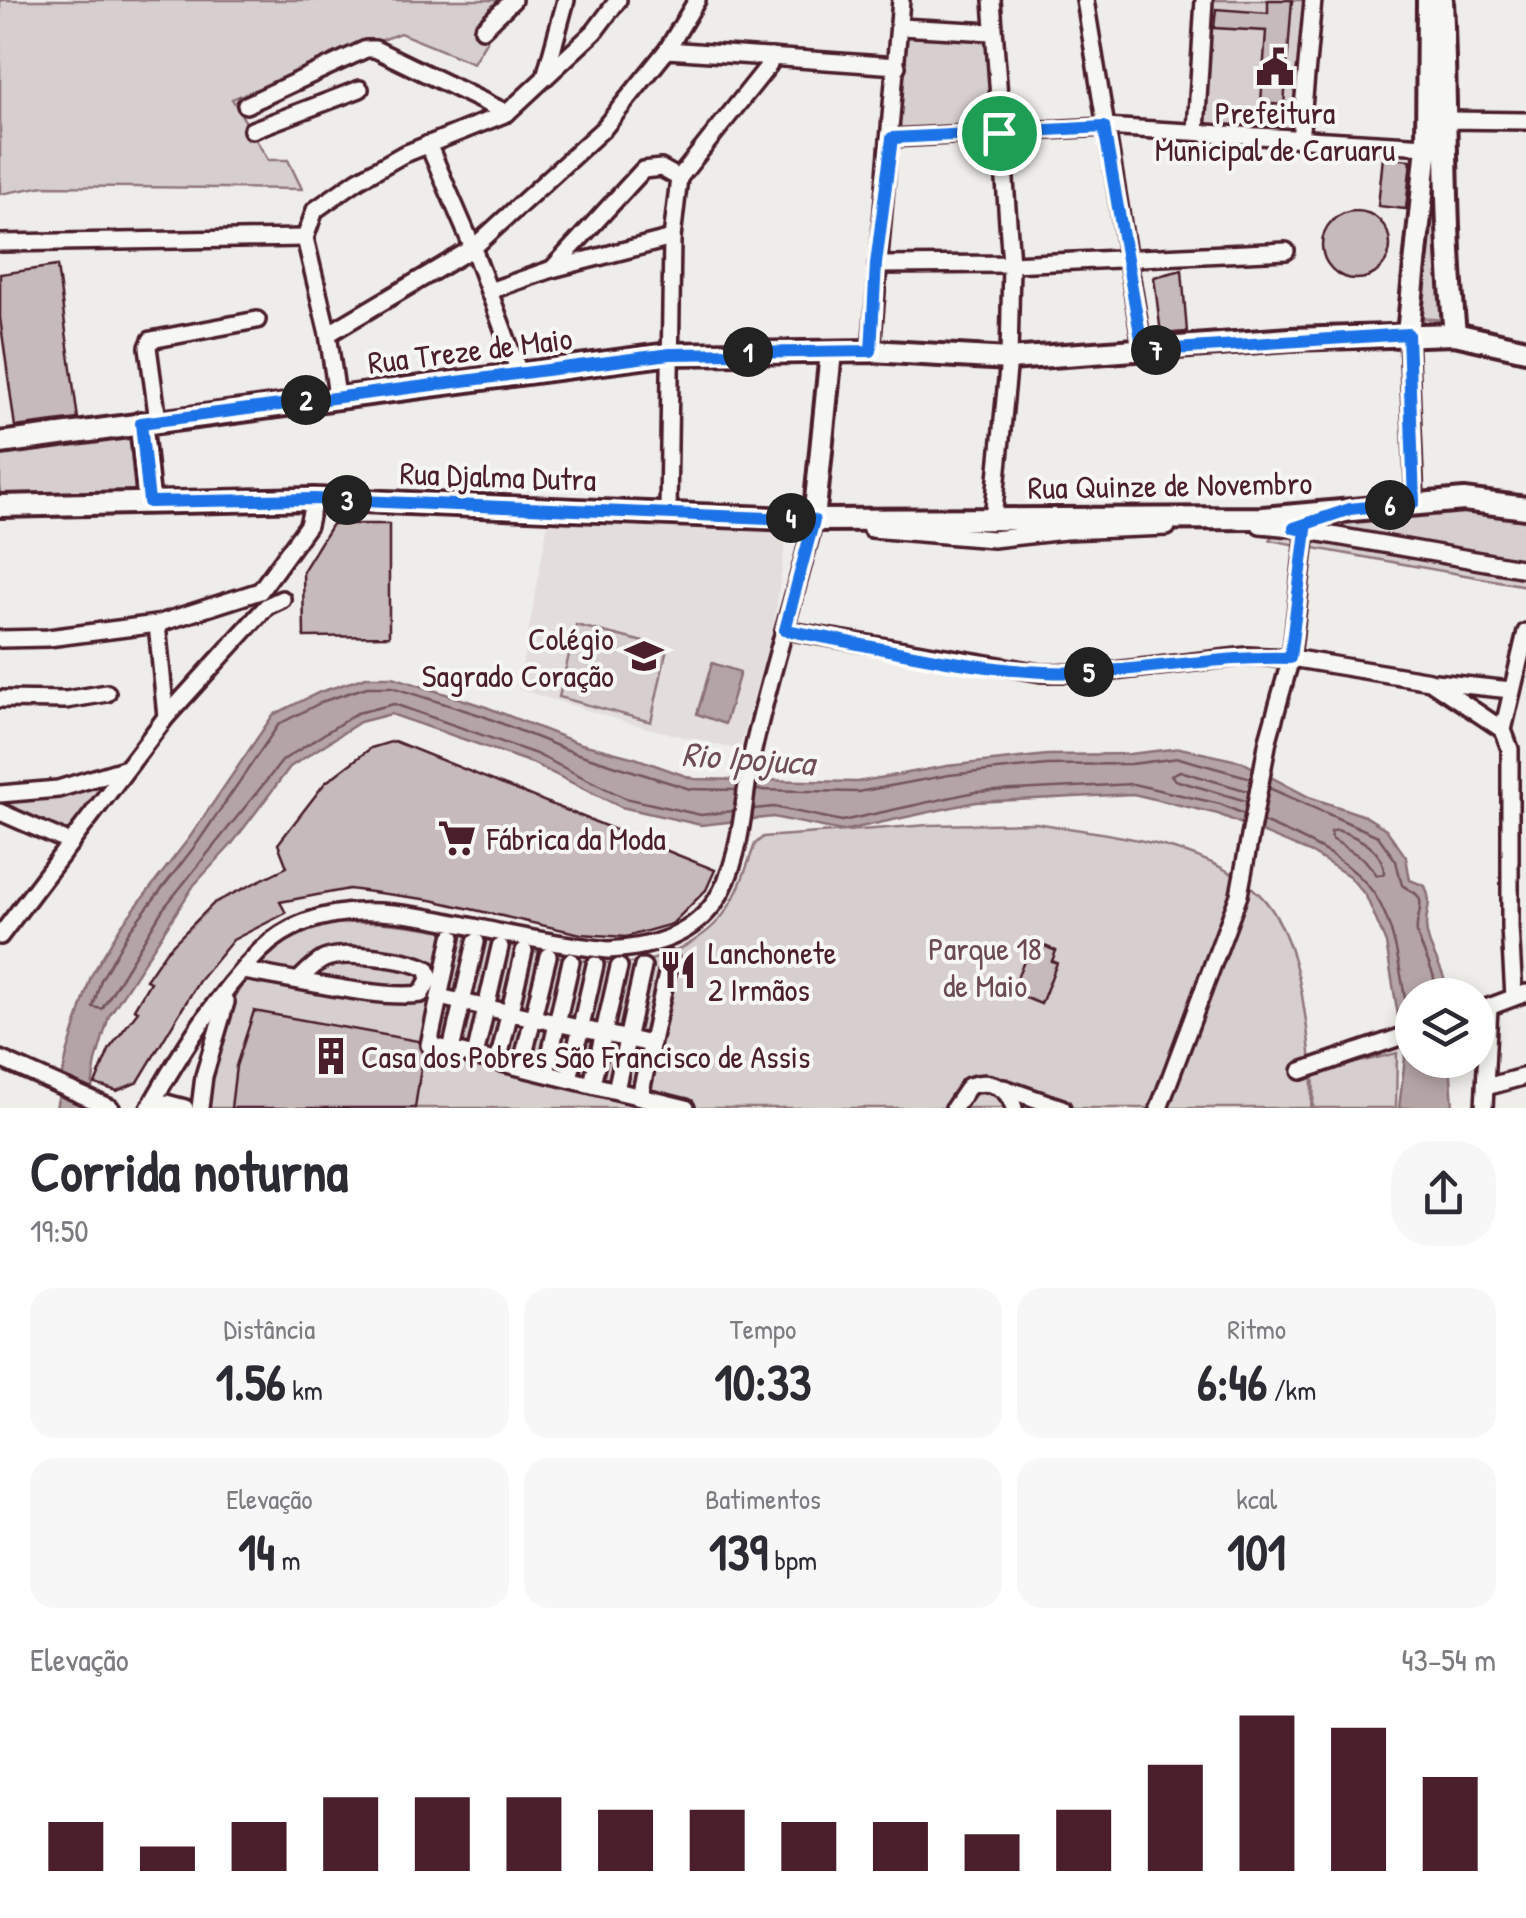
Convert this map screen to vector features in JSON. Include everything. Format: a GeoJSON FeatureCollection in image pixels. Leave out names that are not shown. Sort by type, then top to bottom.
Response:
{"type":"FeatureCollection","features":[{"type":"Feature","properties":{"kind":"main road"},"geometry":{"type":"LineString","coordinates":[[1408,334],[1427,146],[1428,0]]}},
{"type":"Feature","properties":{"kind":"main road"},"geometry":{"type":"LineString","coordinates":[[1442,0],[1448,120],[1447,218],[1455,334]]}},
{"type":"Feature","properties":{"kind":"main road","name":"Rua Treze de Maio"},"geometry":{"type":"LineString","coordinates":[[0,443],[670,354],[871,351],[1009,359],[1408,334],[1455,334],[1526,350]]}},
{"type":"Feature","properties":{"kind":"main road"},"geometry":{"type":"LineString","coordinates":[[814,524],[830,352]]}},
{"type":"Feature","properties":{"kind":"main road"},"geometry":{"type":"LineString","coordinates":[[149,502],[150,422]]}},
{"type":"Feature","properties":{"kind":"main road","name":"Rua Djalma Dutra"},"geometry":{"type":"LineString","coordinates":[[0,506],[314,499],[668,513],[814,524]]}},
{"type":"Feature","properties":{"kind":"main road","name":"Rua Quinze de Novembro"},"geometry":{"type":"LineString","coordinates":[[814,524],[1262,518],[1464,500],[1526,508]]}},
{"type":"Feature","properties":{"kind":"street"},"geometry":{"type":"LineString","coordinates":[[483,29],[513,0]]}},
{"type":"Feature","properties":{"kind":"street"},"geometry":{"type":"LineString","coordinates":[[545,77],[566,0]]}},
{"type":"Feature","properties":{"kind":"street"},"geometry":{"type":"LineString","coordinates":[[337,396],[328,334],[305,238],[316,210],[358,180],[428,144],[507,113],[594,32],[618,0]]}},
{"type":"Feature","properties":{"kind":"street"},"geometry":{"type":"LineString","coordinates":[[328,334],[473,248],[604,128],[667,50],[697,0]]}},
{"type":"Feature","properties":{"kind":"street"},"geometry":{"type":"LineString","coordinates":[[871,351],[901,0]]}},
{"type":"Feature","properties":{"kind":"street"},"geometry":{"type":"LineString","coordinates":[[992,0],[1011,264],[1009,359],[994,519]]}},
{"type":"Feature","properties":{"kind":"street"},"geometry":{"type":"LineString","coordinates":[[1085,0],[1143,351]]}},
{"type":"Feature","properties":{"kind":"street"},"geometry":{"type":"LineString","coordinates":[[1196,130],[1204,0]]}},
{"type":"Feature","properties":{"kind":"street"},"geometry":{"type":"LineString","coordinates":[[1300,140],[1313,0]]}},
{"type":"Feature","properties":{"kind":"street"},"geometry":{"type":"LineString","coordinates":[[900,26],[992,32]]}},
{"type":"Feature","properties":{"kind":"street"},"geometry":{"type":"LineString","coordinates":[[246,105],[366,49],[375,49],[507,113]]}},
{"type":"Feature","properties":{"kind":"street"},"geometry":{"type":"LineString","coordinates":[[667,50],[898,66]]}},
{"type":"Feature","properties":{"kind":"street"},"geometry":{"type":"LineString","coordinates":[[668,513],[672,238],[679,178],[769,65],[770,58]]}},
{"type":"Feature","properties":{"kind":"street"},"geometry":{"type":"LineString","coordinates":[[252,130],[360,88]]}},
{"type":"Feature","properties":{"kind":"street"},"geometry":{"type":"LineString","coordinates":[[892,138],[1104,127],[1427,146],[1448,120],[1526,121]]}},
{"type":"Feature","properties":{"kind":"street"},"geometry":{"type":"LineString","coordinates":[[428,144],[473,248],[520,376]]}},
{"type":"Feature","properties":{"kind":"street"},"geometry":{"type":"LineString","coordinates":[[552,270],[642,170],[661,168],[679,178]]}},
{"type":"Feature","properties":{"kind":"street"},"geometry":{"type":"LineString","coordinates":[[0,243],[305,238]]}},
{"type":"Feature","properties":{"kind":"street"},"geometry":{"type":"LineString","coordinates":[[490,292],[552,270],[672,238]]}},
{"type":"Feature","properties":{"kind":"street"},"geometry":{"type":"LineString","coordinates":[[876,264],[1011,264],[1286,251]]}},
{"type":"Feature","properties":{"kind":"street"},"geometry":{"type":"LineString","coordinates":[[150,422],[151,340],[256,320]]}},
{"type":"Feature","properties":{"kind":"street"},"geometry":{"type":"LineString","coordinates":[[1408,334],[1414,502]]}},
{"type":"Feature","properties":{"kind":"street"},"geometry":{"type":"LineString","coordinates":[[0,640],[157,624],[260,591],[308,525],[314,499]]}},
{"type":"Feature","properties":{"kind":"street"},"geometry":{"type":"LineString","coordinates":[[1300,529],[1350,509]]}},
{"type":"Feature","properties":{"kind":"street"},"geometry":{"type":"LineString","coordinates":[[150,1108],[192,1039],[244,971],[280,936],[336,915],[374,911],[414,914],[608,950],[641,948],[667,940],[694,923],[715,902],[737,839],[752,757],[814,524],[993,539],[1065,531],[1199,526],[1300,529],[1526,569]]}},
{"type":"Feature","properties":{"kind":"street"},"geometry":{"type":"LineString","coordinates":[[1159,1108],[1238,895],[1268,740],[1290,658],[1300,529]]}},
{"type":"Feature","properties":{"kind":"street"},"geometry":{"type":"LineString","coordinates":[[0,936],[6,916],[71,842],[166,717],[266,606],[282,599]]}},
{"type":"Feature","properties":{"kind":"street"},"geometry":{"type":"LineString","coordinates":[[157,624],[166,717]]}},
{"type":"Feature","properties":{"kind":"street"},"geometry":{"type":"LineString","coordinates":[[785,630],[1041,672],[1096,672],[1246,656],[1290,658],[1511,690]]}},
{"type":"Feature","properties":{"kind":"street"},"geometry":{"type":"LineString","coordinates":[[1503,730],[1525,631]]}},
{"type":"Feature","properties":{"kind":"street"},"geometry":{"type":"LineString","coordinates":[[1430,681],[1503,730],[1518,750],[1520,995],[1495,1005]]}},
{"type":"Feature","properties":{"kind":"street"},"geometry":{"type":"LineString","coordinates":[[0,698],[66,700],[107,693]]}},
{"type":"Feature","properties":{"kind":"street"},"geometry":{"type":"LineString","coordinates":[[0,794],[58,789],[129,767]]}},
{"type":"Feature","properties":{"kind":"street"},"geometry":{"type":"LineString","coordinates":[[0,812],[71,842]]}},
{"type":"Feature","properties":{"kind":"street"},"geometry":{"type":"LineString","coordinates":[[452,937],[429,1045],[686,1108]]}},
{"type":"Feature","properties":{"kind":"street"},"geometry":{"type":"LineString","coordinates":[[452,1050],[476,942]]}},
{"type":"Feature","properties":{"kind":"street"},"geometry":{"type":"LineString","coordinates":[[475,1056],[500,946]]}},
{"type":"Feature","properties":{"kind":"street"},"geometry":{"type":"LineString","coordinates":[[498,1062],[524,951]]}},
{"type":"Feature","properties":{"kind":"street"},"geometry":{"type":"LineString","coordinates":[[244,971],[299,980],[410,996],[421,994],[430,978],[427,969],[416,963],[347,955],[328,957],[299,980]]}},
{"type":"Feature","properties":{"kind":"street"},"geometry":{"type":"LineString","coordinates":[[522,1067],[548,956]]}},
{"type":"Feature","properties":{"kind":"street"},"geometry":{"type":"LineString","coordinates":[[640,1096],[670,960]]}},
{"type":"Feature","properties":{"kind":"street"},"geometry":{"type":"LineString","coordinates":[[546,1073],[571,961]]}},
{"type":"Feature","properties":{"kind":"street"},"geometry":{"type":"LineString","coordinates":[[569,1079],[595,965]]}},
{"type":"Feature","properties":{"kind":"street"},"geometry":{"type":"LineString","coordinates":[[592,1084],[619,967]]}},
{"type":"Feature","properties":{"kind":"street"},"geometry":{"type":"LineString","coordinates":[[616,1090],[643,967]]}},
{"type":"Feature","properties":{"kind":"street"},"geometry":{"type":"LineString","coordinates":[[200,1108],[216,1030],[233,985]]}},
{"type":"Feature","properties":{"kind":"street"},"geometry":{"type":"LineString","coordinates":[[439,997],[652,1044]]}},
{"type":"Feature","properties":{"kind":"street"},"geometry":{"type":"LineString","coordinates":[[1301,1071],[1395,1039]]}},
{"type":"Feature","properties":{"kind":"street"},"geometry":{"type":"LineString","coordinates":[[4,1061],[106,1106]]}},
{"type":"Feature","properties":{"kind":"street"},"geometry":{"type":"LineString","coordinates":[[1486,1088],[1526,1076]]}},
{"type":"Feature","properties":{"kind":"street"},"geometry":{"type":"LineString","coordinates":[[1484,1108],[1486,1078]]}},
{"type":"Feature","properties":{"kind":"street"},"geometry":{"type":"LineString","coordinates":[[954,1108],[969,1086],[989,1082],[1062,1108]]}},
{"type":"Feature","properties":{"kind":"street"},"geometry":{"type":"LineString","coordinates":[[999,1086],[1014,1108]]}},
{"type":"Feature","properties":{"kind":"street"},"geometry":{"type":"LineString","coordinates":[[150,1108],[166,1103],[184,1108]]}},
{"type":"Feature","properties":{"kind":"shaded area","name":"Colégio Sagrado Coração"},"geometry":{"type":"Polygon","coordinates":[[[550,511],[788,527],[774,624],[739,750],[631,724],[518,689],[550,511]]]}},
{"type":"Feature","properties":{"kind":"green space"},"geometry":{"type":"Polygon","coordinates":[[[0,0],[511,0],[473,63],[400,33],[232,99],[268,160],[288,160],[302,189],[44,186],[0,194],[0,0]]]}},
{"type":"Feature","properties":{"kind":"green space"},"geometry":{"type":"Polygon","coordinates":[[[1209,0],[1307,0],[1296,131],[1204,125],[1209,0]]]}},
{"type":"Feature","properties":{"kind":"green space"},"geometry":{"type":"Polygon","coordinates":[[[904,32],[990,34],[990,130],[897,134],[904,32]]]}},
{"type":"Feature","properties":{"kind":"green space"},"geometry":{"type":"Polygon","coordinates":[[[1443,136],[1450,320],[1415,318],[1430,154],[1443,136]]]}},
{"type":"Feature","properties":{"kind":"green space"},"geometry":{"type":"Polygon","coordinates":[[[145,427],[151,499],[0,501],[0,448],[145,427]]]}},
{"type":"Feature","properties":{"kind":"green space"},"geometry":{"type":"Polygon","coordinates":[[[1422,506],[1526,513],[1526,586],[1269,540],[1275,533],[1422,506]]]}},
{"type":"Feature","properties":{"kind":"green space"},"geometry":{"type":"Polygon","coordinates":[[[576,625],[667,648],[651,722],[559,697],[576,625]]]}},
{"type":"Feature","properties":{"kind":"green space"},"geometry":{"type":"Polygon","coordinates":[[[117,774],[69,834],[0,801],[117,774]]]}},
{"type":"Feature","properties":{"kind":"green space","name":"Parque 18 de Maio"},"geometry":{"type":"Polygon","coordinates":[[[1036,823],[1184,852],[1238,877],[1260,895],[1278,919],[1299,979],[1310,1058],[1311,1108],[207,1108],[222,1033],[239,990],[274,948],[319,927],[370,922],[426,928],[593,962],[639,962],[683,947],[719,920],[736,893],[755,844],[763,837],[929,825],[1036,823]]]}},
{"type":"Feature","properties":{"kind":"green space"},"geometry":{"type":"Polygon","coordinates":[[[1395,1053],[1396,1108],[1313,1108],[1314,1073],[1395,1053]]]}},
{"type":"Feature","properties":{"kind":"water"},"geometry":{"type":"Polygon","coordinates":[[[712,663],[740,672],[725,724],[697,714],[712,663]]]}},
{"type":"Feature","properties":{"kind":"water","name":"Rio Ipojuca"},"geometry":{"type":"Polygon","coordinates":[[[366,677],[393,677],[578,743],[694,779],[857,782],[947,766],[1047,755],[1130,754],[1180,748],[1242,762],[1309,797],[1365,816],[1386,829],[1406,857],[1410,880],[1425,886],[1429,902],[1427,935],[1443,978],[1395,978],[1395,997],[1386,943],[1366,896],[1349,876],[1312,853],[1218,814],[1133,794],[976,802],[842,831],[773,817],[701,825],[621,807],[532,763],[391,714],[360,722],[290,767],[231,845],[194,885],[109,1016],[96,1061],[89,1108],[56,1108],[67,1054],[91,976],[121,926],[190,837],[273,715],[320,692],[366,677]]]}},
{"type":"Feature","properties":{"kind":"water","name":"Rio Ipojuca"},"geometry":{"type":"Polygon","coordinates":[[[1403,1078],[1451,1078],[1453,1108],[1399,1108],[1403,1078]]]}},
{"type":"Feature","properties":{"kind":"building","name":"Prefeitura Municipal de Caruaru"},"geometry":{"type":"Polygon","coordinates":[[[1268,0],[1292,0],[1284,105],[1261,103],[1266,31],[1214,28],[1216,9],[1268,13],[1268,0]]]}},
{"type":"Feature","properties":{"kind":"building"},"geometry":{"type":"Polygon","coordinates":[[[1383,157],[1411,160],[1406,209],[1378,206],[1383,157]]]}},
{"type":"Feature","properties":{"kind":"building"},"geometry":{"type":"Polygon","coordinates":[[[1356,211],[1369,213],[1380,221],[1388,232],[1388,258],[1380,269],[1369,277],[1356,279],[1343,277],[1332,269],[1324,258],[1322,245],[1324,232],[1332,221],[1343,213],[1356,211]]]}},
{"type":"Feature","properties":{"kind":"building"},"geometry":{"type":"Polygon","coordinates":[[[57,266],[78,419],[15,427],[0,318],[0,274],[57,266]]]}},
{"type":"Feature","properties":{"kind":"building"},"geometry":{"type":"Polygon","coordinates":[[[1182,270],[1187,332],[1161,334],[1154,277],[1182,270]]]}},
{"type":"Feature","properties":{"kind":"building"},"geometry":{"type":"Polygon","coordinates":[[[332,524],[389,524],[389,636],[304,637],[303,571],[332,524]]]}},
{"type":"Feature","properties":{"kind":"building","name":"Fábrica da Moda"},"geometry":{"type":"Polygon","coordinates":[[[394,741],[715,870],[706,890],[672,924],[626,937],[581,934],[431,900],[349,889],[280,902],[286,913],[233,940],[199,981],[138,1082],[117,1091],[95,1084],[110,1048],[138,1011],[134,1009],[150,982],[146,980],[166,951],[214,903],[287,867],[278,844],[325,783],[371,748],[394,741]]]}},
{"type":"Feature","properties":{"kind":"building"},"geometry":{"type":"Polygon","coordinates":[[[1040,944],[1056,951],[1052,961],[1057,963],[1041,1004],[1011,992],[1028,952],[1036,955],[1040,944]]]}},
{"type":"Feature","properties":{"kind":"building","name":"Casa dos Pobres São Francisco de Assis"},"geometry":{"type":"Polygon","coordinates":[[[254,1011],[418,1041],[423,1054],[415,1108],[231,1108],[236,1066],[254,1011]]]}},
{"type":"Feature","properties":{"kind":"place","name":"Prefeitura Municipal de Caruaru"},"geometry":{"type":"Point","coordinates":[1275,67]}},
{"type":"Feature","properties":{"kind":"place","name":"Colégio Sagrado Coração"},"geometry":{"type":"Point","coordinates":[644,656]}},
{"type":"Feature","properties":{"kind":"place","name":"Fábrica da Moda"},"geometry":{"type":"Point","coordinates":[457,838]}},
{"type":"Feature","properties":{"kind":"place","name":"Lanchonete 2 Irmãos"},"geometry":{"type":"Point","coordinates":[678,970]}},
{"type":"Feature","properties":{"kind":"place","name":"Casa dos Pobres São Francisco de Assis"},"geometry":{"type":"Point","coordinates":[331,1056]}},
{"type":"Feature","properties":{"kind":"route"},"geometry":{"type":"LineString","coordinates":[[1104,127],[1143,351],[1408,334],[1414,502],[1350,509],[1294,528],[1306,530],[1290,658],[1246,656],[1096,672],[1041,672],[785,630],[814,520],[314,499],[149,502],[141,423],[670,354],[871,351],[876,264],[892,138],[999,133],[1104,127]]}}]}
